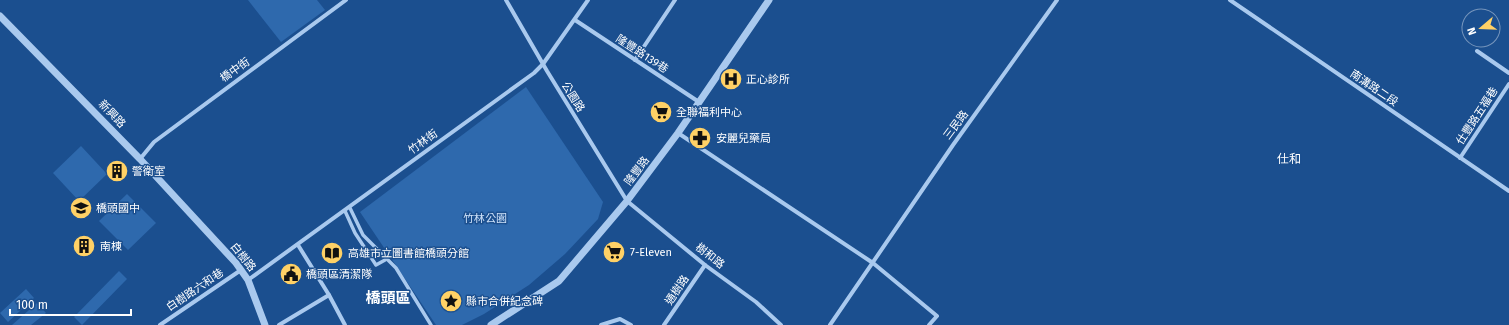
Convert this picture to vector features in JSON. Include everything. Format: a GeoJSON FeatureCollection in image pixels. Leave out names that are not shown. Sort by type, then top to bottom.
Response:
{"type":"FeatureCollection","features":[{"type":"Feature","properties":{"kind":"street","name":"橋中街"},"geometry":{"type":"LineString","coordinates":[[140,159],[154,142],[346,0]]}},
{"type":"Feature","properties":{"kind":"street","name":"公園路"},"geometry":{"type":"LineString","coordinates":[[506,0],[543,64],[628,201]]}},
{"type":"Feature","properties":{"kind":"street","name":"竹林街"},"geometry":{"type":"LineString","coordinates":[[248,280],[350,208],[534,73],[543,64],[588,0]]}},
{"type":"Feature","properties":{"kind":"street"},"geometry":{"type":"LineString","coordinates":[[635,60],[674,0]]}},
{"type":"Feature","properties":{"kind":"street","name":"隆豐路"},"geometry":{"type":"LineString","coordinates":[[491,325],[559,281],[628,201],[700,102],[769,0]]}},
{"type":"Feature","properties":{"kind":"street","name":"三民路"},"geometry":{"type":"LineString","coordinates":[[830,325],[953,145],[1057,0]]}},
{"type":"Feature","properties":{"kind":"street","name":"南溝路二段"},"geometry":{"type":"LineString","coordinates":[[1230,0],[1509,191]]}},
{"type":"Feature","properties":{"kind":"street","name":"新興路"},"geometry":{"type":"LineString","coordinates":[[0,16],[140,159],[205,229]]}},
{"type":"Feature","properties":{"kind":"street","name":"隆豐路139巷"},"geometry":{"type":"LineString","coordinates":[[575,20],[700,102]]}},
{"type":"Feature","properties":{"kind":"street"},"geometry":{"type":"LineString","coordinates":[[1477,51],[1509,73]]}},
{"type":"Feature","properties":{"kind":"street","name":"仕豐路五福巷"},"geometry":{"type":"LineString","coordinates":[[1460,158],[1509,84]]}},
{"type":"Feature","properties":{"kind":"street"},"geometry":{"type":"LineString","coordinates":[[678,133],[873,263],[937,316],[929,325]]}},
{"type":"Feature","properties":{"kind":"street","name":"樹和路"},"geometry":{"type":"LineString","coordinates":[[628,201],[705,265],[756,302],[781,325]]}},
{"type":"Feature","properties":{"kind":"street"},"geometry":{"type":"LineString","coordinates":[[350,208],[363,235],[396,268],[431,325]]}},
{"type":"Feature","properties":{"kind":"street"},"geometry":{"type":"LineString","coordinates":[[345,211],[358,238],[376,265],[385,260]]}},
{"type":"Feature","properties":{"kind":"street","name":"白樹路"},"geometry":{"type":"LineString","coordinates":[[205,229],[248,280],[265,325]]}},
{"type":"Feature","properties":{"kind":"street"},"geometry":{"type":"LineString","coordinates":[[358,238],[363,235]]}},
{"type":"Feature","properties":{"kind":"street"},"geometry":{"type":"LineString","coordinates":[[298,245],[329,295],[345,325]]}},
{"type":"Feature","properties":{"kind":"street","name":"通樹路"},"geometry":{"type":"LineString","coordinates":[[664,325],[705,265]]}},
{"type":"Feature","properties":{"kind":"street","name":"白樹路六和巷"},"geometry":{"type":"LineString","coordinates":[[160,325],[241,270]]}},
{"type":"Feature","properties":{"kind":"street"},"geometry":{"type":"LineString","coordinates":[[278,325],[329,295]]}},
{"type":"Feature","properties":{"kind":"street"},"geometry":{"type":"LineString","coordinates":[[601,325],[620,319],[631,325]]}},
{"type":"Feature","properties":{"kind":"green space"},"geometry":{"type":"Polygon","coordinates":[[[248,0],[317,0],[325,10],[281,42],[248,0]]]}},
{"type":"Feature","properties":{"kind":"green space","name":"竹林公園"},"geometry":{"type":"Polygon","coordinates":[[[526,87],[603,202],[598,219],[565,254],[529,285],[484,314],[462,325],[436,325],[360,212],[526,87]]]}},
{"type":"Feature","properties":{"kind":"green space"},"geometry":{"type":"Polygon","coordinates":[[[81,146],[107,174],[79,201],[53,173],[81,146]]]}},
{"type":"Feature","properties":{"kind":"green space"},"geometry":{"type":"Polygon","coordinates":[[[127,194],[156,223],[128,250],[99,221],[127,194]]]}},
{"type":"Feature","properties":{"kind":"green space"},"geometry":{"type":"Polygon","coordinates":[[[119,271],[127,279],[82,325],[74,317],[119,271]]]}},
{"type":"Feature","properties":{"kind":"green space"},"geometry":{"type":"Polygon","coordinates":[[[26,289],[34,298],[8,322],[0,313],[26,289]]]}},
{"type":"Feature","properties":{"kind":"green space"},"geometry":{"type":"Polygon","coordinates":[[[37,303],[46,313],[31,325],[12,325],[37,303]]]}},
{"type":"Feature","properties":{"kind":"place","name":"正心診所"},"geometry":{"type":"Point","coordinates":[731,79]}},
{"type":"Feature","properties":{"kind":"place","name":"全聯福利中心"},"geometry":{"type":"Point","coordinates":[661,112]}},
{"type":"Feature","properties":{"kind":"place","name":"安麗兒藥局"},"geometry":{"type":"Point","coordinates":[700,138]}},
{"type":"Feature","properties":{"kind":"place","name":"警衛室"},"geometry":{"type":"Point","coordinates":[117,171]}},
{"type":"Feature","properties":{"kind":"place","name":"橋頭國中"},"geometry":{"type":"Point","coordinates":[81,208]}},
{"type":"Feature","properties":{"kind":"place","name":"南棟"},"geometry":{"type":"Point","coordinates":[84,246]}},
{"type":"Feature","properties":{"kind":"place","name":"7-Eleven"},"geometry":{"type":"Point","coordinates":[614,252]}},
{"type":"Feature","properties":{"kind":"place","name":"高雄市立圖書館橋頭分館"},"geometry":{"type":"Point","coordinates":[332,253]}},
{"type":"Feature","properties":{"kind":"place","name":"橋頭區清潔隊"},"geometry":{"type":"Point","coordinates":[291,274]}},
{"type":"Feature","properties":{"kind":"place","name":"縣市合併紀念碑"},"geometry":{"type":"Point","coordinates":[451,301]}},
{"type":"Feature","properties":{"kind":"district","name":"仕和"},"geometry":{"type":"Point","coordinates":[1289,159]}},
{"type":"Feature","properties":{"kind":"district","name":"橋頭區"},"geometry":{"type":"Point","coordinates":[388,298]}}]}
